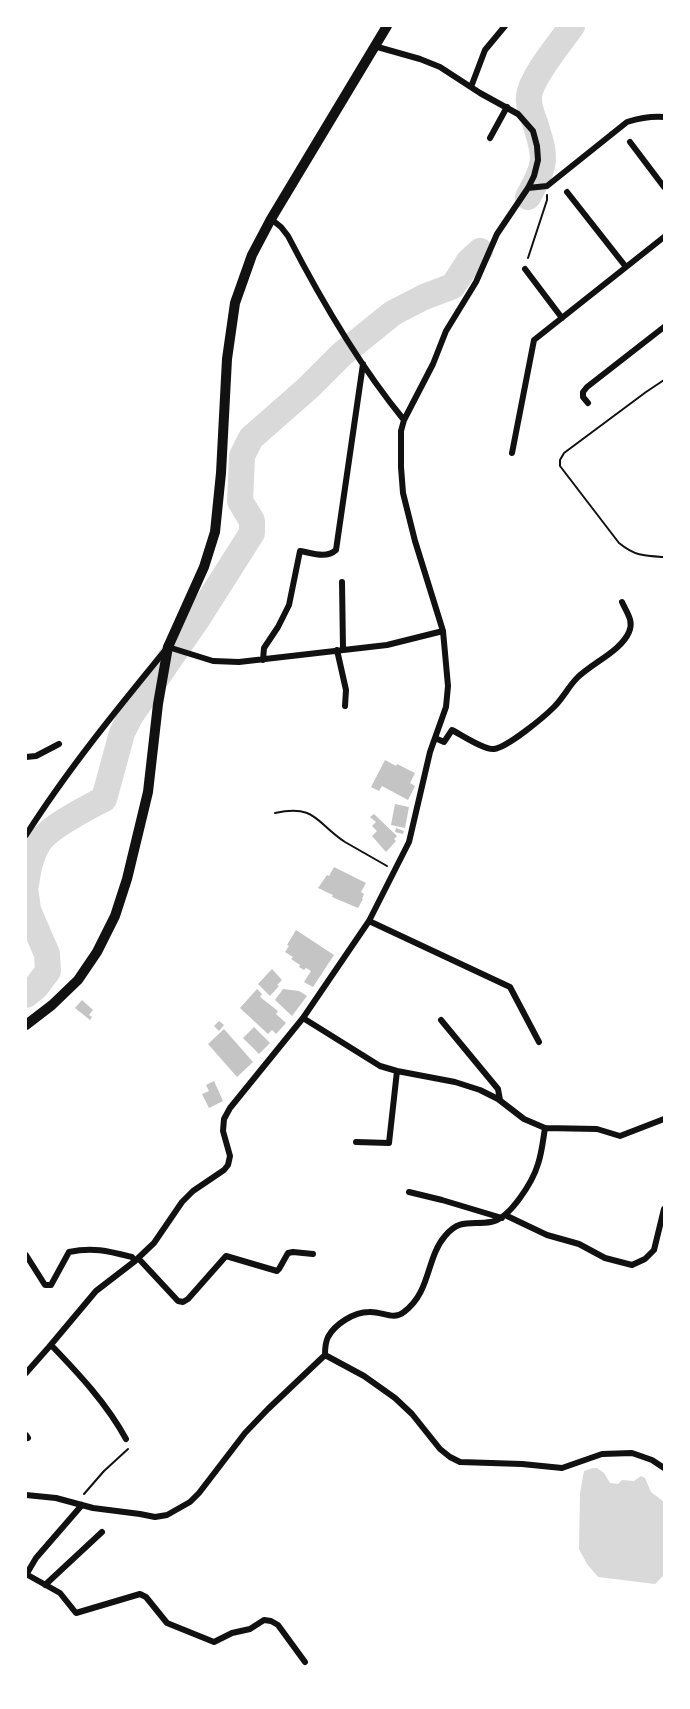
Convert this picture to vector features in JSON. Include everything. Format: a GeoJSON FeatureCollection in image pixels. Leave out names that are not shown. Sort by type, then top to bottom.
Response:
{"type":"FeatureCollection","features":[{"type":"Feature","properties":{"kind":"main road"},"geometry":{"type":"LineString","coordinates":[[26,1025],[52,1005],[78,980],[97,952],[115,916],[127,879],[148,792],[158,704],[168,648],[204,567],[215,532],[221,473],[227,360],[235,303],[252,255],[271,219],[387,26]]}},
{"type":"Feature","properties":{"kind":"street"},"geometry":{"type":"LineString","coordinates":[[471,87],[485,50],[505,26]]}},
{"type":"Feature","properties":{"kind":"street"},"geometry":{"type":"LineString","coordinates":[[26,1373],[96,1291],[154,1243],[182,1202],[228,1165],[230,1156],[223,1131],[224,1119],[230,1108],[303,1018],[369,921],[410,842],[430,752],[446,707],[448,686],[443,631],[415,541],[403,493],[400,431],[434,364],[446,331],[476,282],[497,234],[534,176],[538,160],[537,146],[533,131],[518,114],[507,107],[420,58],[374,46]]}},
{"type":"Feature","properties":{"kind":"street"},"geometry":{"type":"LineString","coordinates":[[490,138],[507,107]]}},
{"type":"Feature","properties":{"kind":"street"},"geometry":{"type":"LineString","coordinates":[[528,188],[547,186],[627,122],[651,116],[664,117]]}},
{"type":"Feature","properties":{"kind":"street"},"geometry":{"type":"LineString","coordinates":[[630,142],[664,187]]}},
{"type":"Feature","properties":{"kind":"street"},"geometry":{"type":"LineString","coordinates":[[567,192],[626,267]]}},
{"type":"Feature","properties":{"kind":"street"},"geometry":{"type":"LineString","coordinates":[[271,219],[288,236],[329,311],[389,402],[404,420]]}},
{"type":"Feature","properties":{"kind":"street"},"geometry":{"type":"LineString","coordinates":[[512,453],[534,340],[664,237]]}},
{"type":"Feature","properties":{"kind":"street"},"geometry":{"type":"LineString","coordinates":[[525,269],[562,318]]}},
{"type":"Feature","properties":{"kind":"street"},"geometry":{"type":"LineString","coordinates":[[588,403],[583,397],[583,392],[587,387],[664,327]]}},
{"type":"Feature","properties":{"kind":"street"},"geometry":{"type":"LineString","coordinates":[[263,660],[264,648],[289,605],[300,551],[330,555],[336,550],[363,364]]}},
{"type":"Feature","properties":{"kind":"street"},"geometry":{"type":"LineString","coordinates":[[342,582],[340,650],[346,690],[345,706]]}},
{"type":"Feature","properties":{"kind":"street"},"geometry":{"type":"LineString","coordinates":[[435,738],[444,742],[452,730],[486,748],[494,749],[505,745],[538,722],[556,705],[576,679],[622,644],[632,622],[622,602]]}},
{"type":"Feature","properties":{"kind":"street"},"geometry":{"type":"LineString","coordinates":[[26,836],[74,766],[168,648],[213,661],[263,660],[387,645],[443,631]]}},
{"type":"Feature","properties":{"kind":"street"},"geometry":{"type":"LineString","coordinates":[[26,757],[36,756],[59,744]]}},
{"type":"Feature","properties":{"kind":"street"},"geometry":{"type":"LineString","coordinates":[[369,921],[510,987],[539,1042]]}},
{"type":"Feature","properties":{"kind":"street"},"geometry":{"type":"LineString","coordinates":[[303,1018],[380,1066],[455,1082],[480,1090],[500,1100],[524,1119],[545,1128],[597,1130],[620,1136],[664,1119]]}},
{"type":"Feature","properties":{"kind":"street"},"geometry":{"type":"LineString","coordinates":[[441,1020],[498,1089],[500,1100]]}},
{"type":"Feature","properties":{"kind":"street"},"geometry":{"type":"LineString","coordinates":[[356,1142],[390,1143],[397,1071]]}},
{"type":"Feature","properties":{"kind":"street"},"geometry":{"type":"LineString","coordinates":[[326,1355],[327,1338],[346,1319],[369,1312],[392,1317],[402,1314],[409,1308],[427,1281],[439,1243],[458,1225],[469,1222],[491,1222],[510,1212],[532,1178],[540,1157],[545,1128]]}},
{"type":"Feature","properties":{"kind":"street"},"geometry":{"type":"LineString","coordinates":[[409,1192],[503,1217],[548,1235],[579,1244],[605,1258],[632,1264],[645,1259],[654,1250],[664,1209]]}},
{"type":"Feature","properties":{"kind":"street"},"geometry":{"type":"LineString","coordinates":[[26,1255],[45,1285],[51,1285],[69,1252],[82,1249],[102,1249],[132,1257],[178,1301],[183,1302],[226,1256],[277,1271],[288,1253],[313,1254]]}},
{"type":"Feature","properties":{"kind":"street"},"geometry":{"type":"LineString","coordinates":[[51,1345],[109,1411],[126,1439]]}},
{"type":"Feature","properties":{"kind":"street"},"geometry":{"type":"LineString","coordinates":[[326,1355],[364,1376],[395,1398],[412,1414],[440,1449],[460,1462],[562,1468],[602,1454],[632,1453],[652,1460],[664,1468]]}},
{"type":"Feature","properties":{"kind":"street"},"geometry":{"type":"LineString","coordinates":[[26,1495],[56,1498],[93,1508],[154,1517],[178,1510],[199,1493],[245,1433],[326,1355]]}},
{"type":"Feature","properties":{"kind":"street"},"geometry":{"type":"LineString","coordinates":[[80,1505],[36,1558],[26,1575],[60,1593],[76,1613],[140,1594],[146,1597],[167,1623],[214,1642],[232,1633],[250,1629],[264,1620],[271,1621],[278,1625],[305,1662]]}},
{"type":"Feature","properties":{"kind":"street"},"geometry":{"type":"LineString","coordinates":[[45,1584],[102,1532]]}},
{"type":"Feature","properties":{"kind":"path"},"geometry":{"type":"LineString","coordinates":[[525,269],[547,200],[547,186]]}},
{"type":"Feature","properties":{"kind":"path"},"geometry":{"type":"LineString","coordinates":[[664,380],[564,453],[560,460],[560,466],[619,543],[640,556],[664,557]]}},
{"type":"Feature","properties":{"kind":"path"},"geometry":{"type":"LineString","coordinates":[[275,813],[290,809],[317,817],[343,840],[394,870]]}},
{"type":"Feature","properties":{"kind":"path"},"geometry":{"type":"LineString","coordinates":[[80,1505],[104,1471],[129,1448],[126,1439]]}},
{"type":"Feature","properties":{"kind":"shaded area"},"geometry":{"type":"Polygon","coordinates":[[[593,1468],[604,1473],[610,1483],[618,1484],[622,1480],[634,1481],[641,1476],[645,1478],[651,1492],[664,1502],[664,1575],[655,1584],[598,1577],[587,1564],[579,1549],[580,1493],[584,1471],[593,1468]]]}},
{"type":"Feature","properties":{"kind":"building"},"geometry":{"type":"Polygon","coordinates":[[[385,760],[415,773],[410,783],[415,786],[408,800],[382,786],[379,791],[371,787],[385,760]]]}},
{"type":"Feature","properties":{"kind":"building"},"geometry":{"type":"Polygon","coordinates":[[[395,804],[409,807],[405,828],[391,825],[395,804]]]}},
{"type":"Feature","properties":{"kind":"building"},"geometry":{"type":"Polygon","coordinates":[[[374,814],[397,836],[394,839],[396,841],[386,852],[372,836],[377,831],[372,826],[376,822],[370,817],[374,814]]]}},
{"type":"Feature","properties":{"kind":"building"},"geometry":{"type":"Polygon","coordinates":[[[396,828],[404,831],[403,834],[395,832],[396,828]]]}},
{"type":"Feature","properties":{"kind":"building"},"geometry":{"type":"Polygon","coordinates":[[[334,867],[366,883],[361,892],[364,894],[363,899],[358,908],[318,888],[334,867]]]}},
{"type":"Feature","properties":{"kind":"building"},"geometry":{"type":"Polygon","coordinates":[[[296,930],[334,955],[313,987],[304,982],[311,971],[299,967],[300,965],[291,959],[293,957],[285,952],[296,930]]]}},
{"type":"Feature","properties":{"kind":"building"},"geometry":{"type":"Polygon","coordinates":[[[272,969],[282,980],[270,996],[258,984],[272,969]]]}},
{"type":"Feature","properties":{"kind":"building"},"geometry":{"type":"Polygon","coordinates":[[[257,989],[262,994],[260,997],[278,1011],[276,1014],[286,1023],[276,1034],[272,1030],[268,1034],[240,1008],[257,989]]]}},
{"type":"Feature","properties":{"kind":"building"},"geometry":{"type":"Polygon","coordinates":[[[283,989],[299,991],[307,996],[292,1016],[275,1000],[283,989]]]}},
{"type":"Feature","properties":{"kind":"building"},"geometry":{"type":"Polygon","coordinates":[[[82,1000],[93,1010],[89,1015],[92,1017],[90,1020],[75,1008],[82,1000]]]}},
{"type":"Feature","properties":{"kind":"building"},"geometry":{"type":"Polygon","coordinates":[[[219,1021],[224,1025],[219,1031],[214,1026],[219,1021]]]}},
{"type":"Feature","properties":{"kind":"building"},"geometry":{"type":"Polygon","coordinates":[[[254,1027],[270,1043],[259,1054],[243,1038],[254,1027]]]}},
{"type":"Feature","properties":{"kind":"building"},"geometry":{"type":"Polygon","coordinates":[[[224,1029],[253,1062],[237,1077],[208,1044],[224,1029]]]}},
{"type":"Feature","properties":{"kind":"building"},"geometry":{"type":"Polygon","coordinates":[[[214,1081],[223,1101],[209,1108],[202,1094],[209,1091],[206,1085],[214,1081]]]}},
{"type":"Feature","properties":{"kind":"waterway"},"geometry":{"type":"LineString","coordinates":[[528,197],[543,161],[542,145],[530,110],[531,88],[572,26]]}},
{"type":"Feature","properties":{"kind":"waterway"},"geometry":{"type":"LineString","coordinates":[[26,885],[31,859],[43,838],[68,819],[104,799],[122,733],[131,715],[198,618],[252,533],[252,521],[240,501],[242,456],[251,438],[308,388],[342,354],[393,313],[424,297],[453,286],[469,261],[480,251]]}},
{"type":"Feature","properties":{"kind":"waterway"},"geometry":{"type":"LineString","coordinates":[[26,894],[28,910],[47,954],[48,971],[36,987],[26,995]]}}]}
